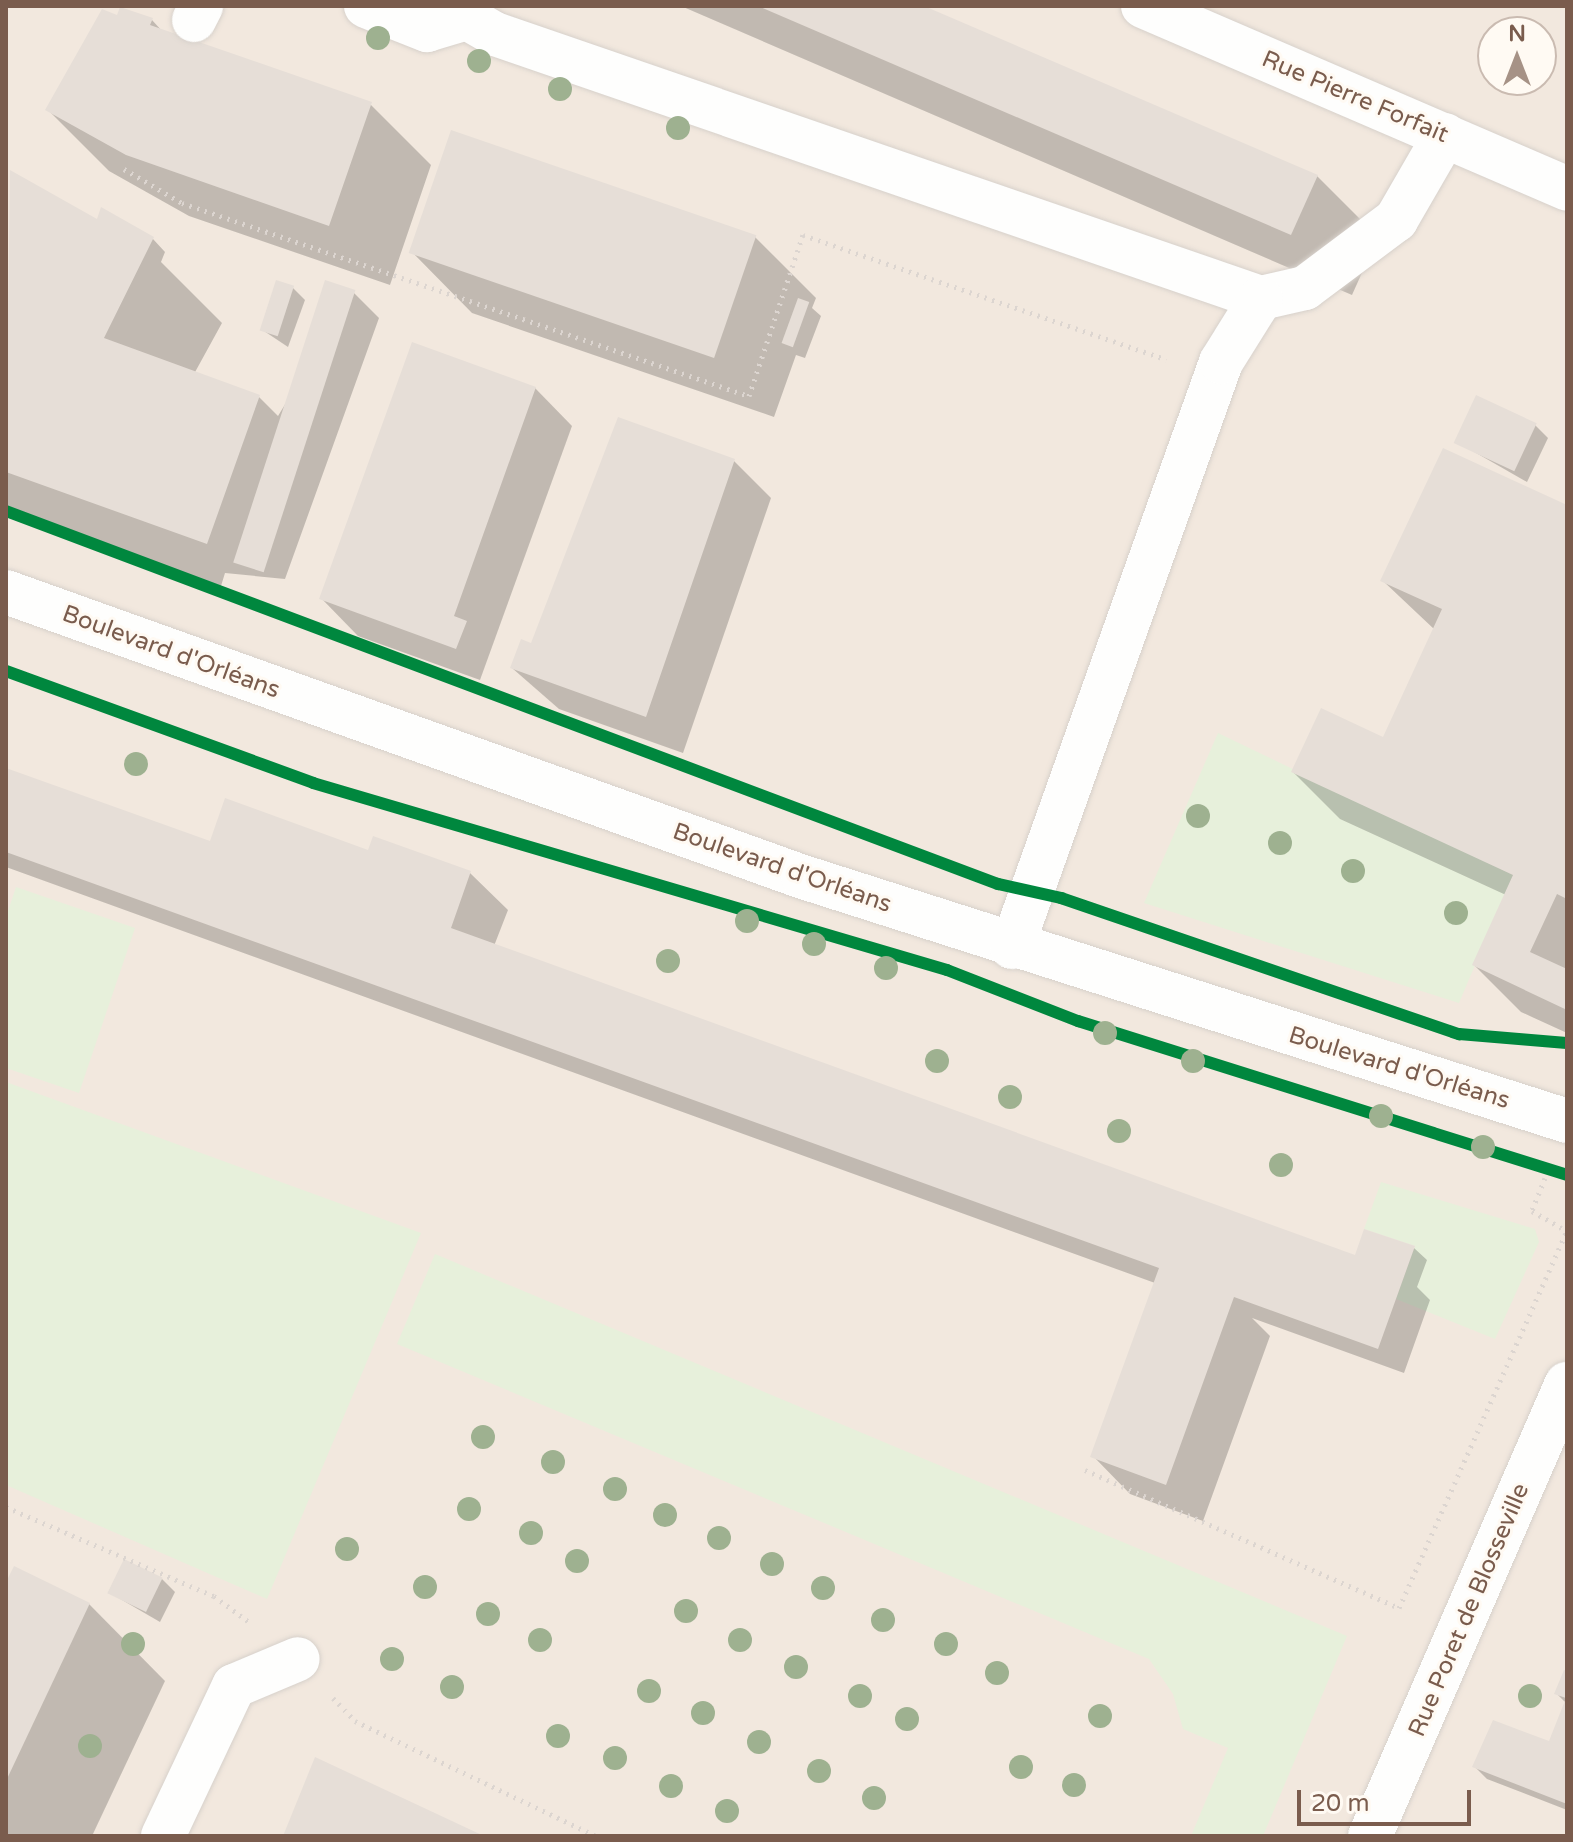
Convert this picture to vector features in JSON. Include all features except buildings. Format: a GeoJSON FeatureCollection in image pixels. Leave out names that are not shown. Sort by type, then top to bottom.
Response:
{"type":"FeatureCollection","features":[{"type":"Feature","properties":{"kind":"street"},"geometry":{"type":"LineString","coordinates":[[366,6],[427,30],[467,12],[1261,298],[1329,275],[1396,220],[1445,135]]}},
{"type":"Feature","properties":{"kind":"street","name":"Rue Pierre Forfait"},"geometry":{"type":"LineString","coordinates":[[1143,6],[1567,189]]}},
{"type":"Feature","properties":{"kind":"street"},"geometry":{"type":"LineString","coordinates":[[1012,947],[1216,376],[1261,298]]}},
{"type":"Feature","properties":{"kind":"street","name":"Boulevard d'Orléans"},"geometry":{"type":"LineString","coordinates":[[6,592],[1012,947],[1567,1121]]}},
{"type":"Feature","properties":{"kind":"street","name":"Rue Poret de Blosseville"},"geometry":{"type":"LineString","coordinates":[[1370,1836],[1567,1384]]}},
{"type":"Feature","properties":{"kind":"street"},"geometry":{"type":"LineString","coordinates":[[163,1836],[234,1686],[298,1659]]}},
{"type":"Feature","properties":{"kind":"path"},"geometry":{"type":"LineString","coordinates":[[124,169],[182,203],[749,396],[803,235],[1216,376]]}},
{"type":"Feature","properties":{"kind":"path"},"geometry":{"type":"LineString","coordinates":[[1534,1164],[1558,1172]]}},
{"type":"Feature","properties":{"kind":"path"},"geometry":{"type":"LineString","coordinates":[[1085,1470],[1399,1608],[1565,1229],[1532,1211],[1545,1178]]}},
{"type":"Feature","properties":{"kind":"path"},"geometry":{"type":"LineString","coordinates":[[6,1507],[214,1596]]}},
{"type":"Feature","properties":{"kind":"path"},"geometry":{"type":"LineString","coordinates":[[355,1721],[596,1836]]}},
{"type":"Feature","properties":{"kind":"shaded area"},"geometry":{"type":"Polygon","coordinates":[[[6,6],[1567,6],[1567,1836],[6,1836],[6,6]]]}},
{"type":"Feature","properties":{"kind":"green space"},"geometry":{"type":"Polygon","coordinates":[[[1218,733],[1513,875],[1459,1003],[1144,903],[1218,733]]]}},
{"type":"Feature","properties":{"kind":"green space"},"geometry":{"type":"Polygon","coordinates":[[[16,887],[135,928],[79,1093],[6,1068],[6,917],[16,887]]]}},
{"type":"Feature","properties":{"kind":"green space"},"geometry":{"type":"Polygon","coordinates":[[[6,1082],[421,1233],[267,1599],[6,1485],[6,1082]]]}},
{"type":"Feature","properties":{"kind":"green space"},"geometry":{"type":"Polygon","coordinates":[[[1381,1182],[1535,1229],[1539,1242],[1495,1339],[1396,1299],[1415,1246],[1364,1229],[1381,1182]]]}},
{"type":"Feature","properties":{"kind":"green space"},"geometry":{"type":"Polygon","coordinates":[[[435,1254],[1347,1636],[1263,1836],[1191,1836],[1228,1748],[1183,1729],[1173,1694],[1149,1659],[397,1344],[435,1254]]]}},
{"type":"Feature","properties":{"kind":"cycle path"},"geometry":{"type":"LineString","coordinates":[[6,511],[998,884],[1061,898],[1459,1034],[1567,1043]]}},
{"type":"Feature","properties":{"kind":"cycle path"},"geometry":{"type":"LineString","coordinates":[[6,671],[313,783],[947,970],[1078,1021],[1567,1175]]}}]}
